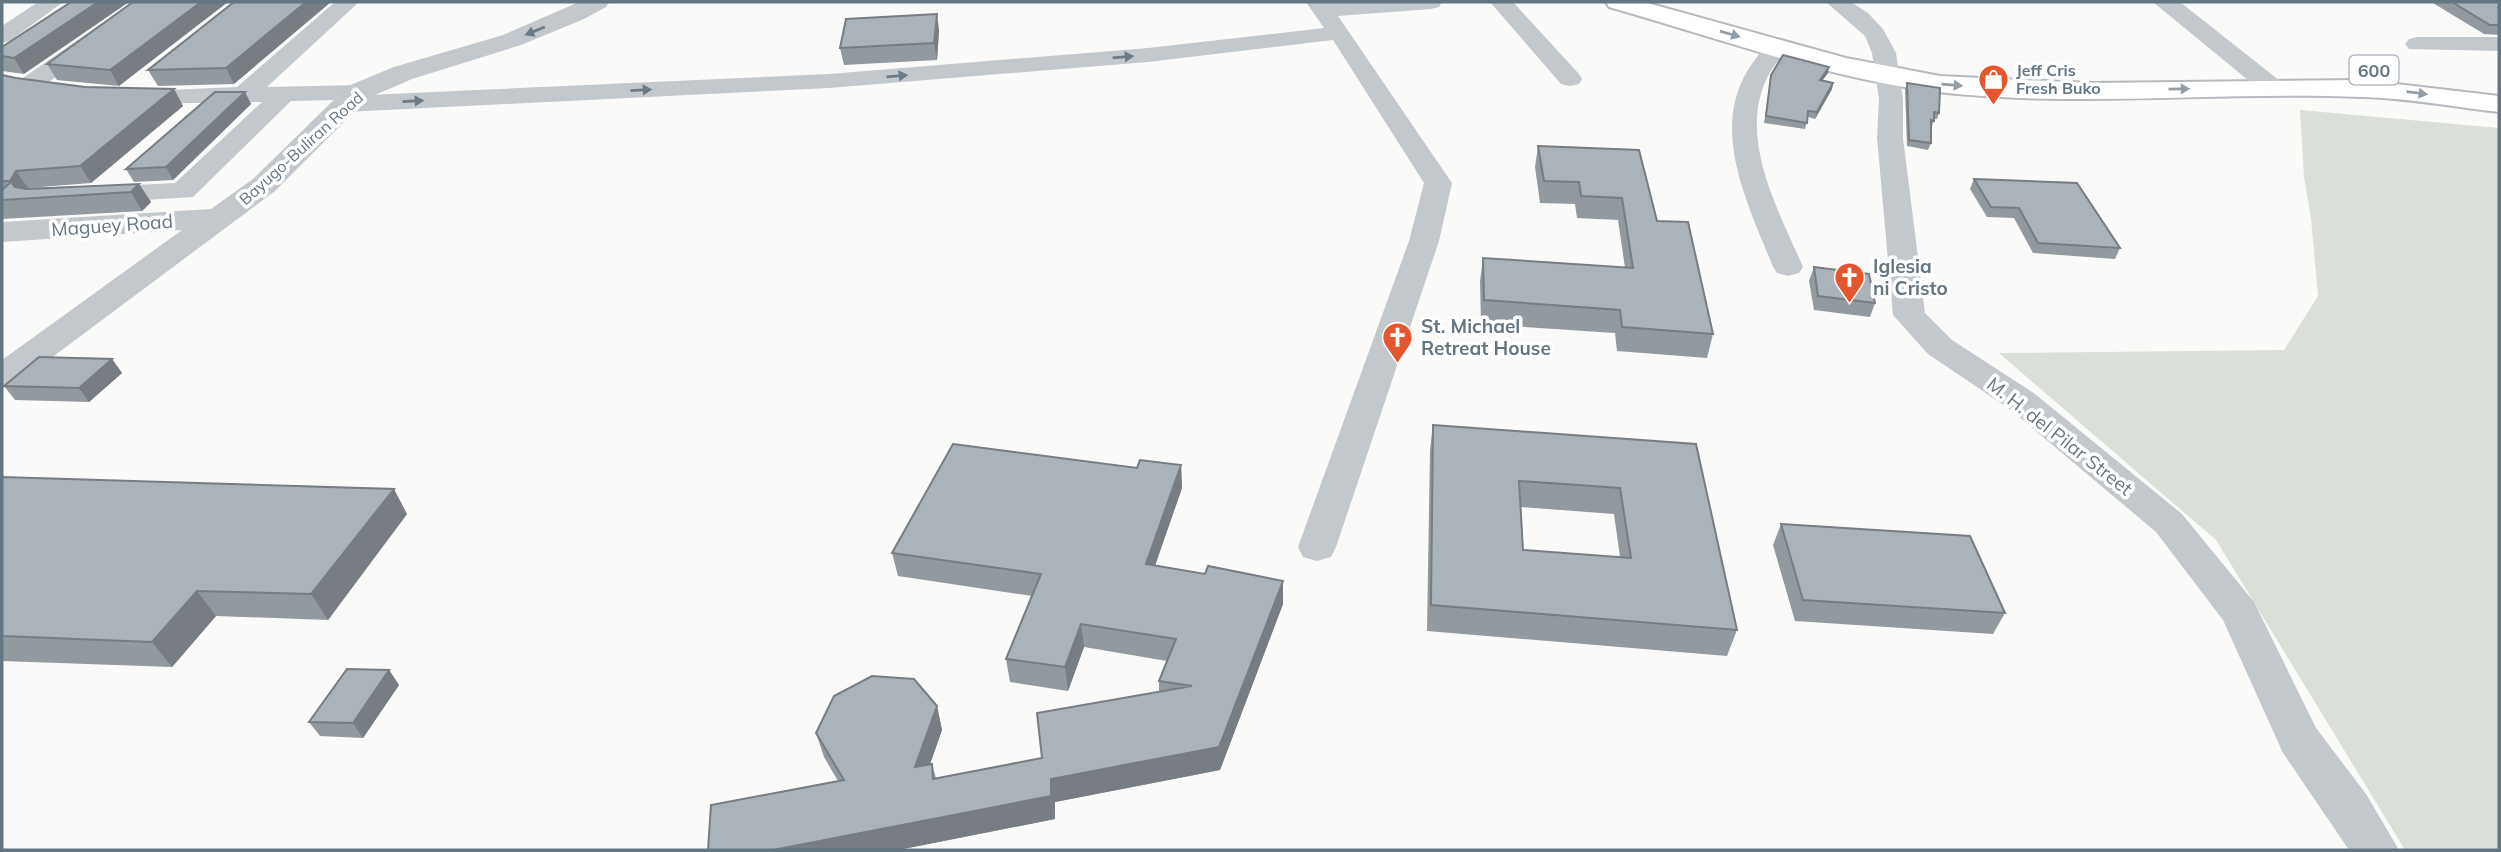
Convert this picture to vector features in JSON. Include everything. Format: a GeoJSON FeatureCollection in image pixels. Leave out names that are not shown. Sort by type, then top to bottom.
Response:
{"type":"FeatureCollection","features":[{"type":"Feature","properties":{"kind":"main road","name":"600"},"geometry":{"type":"LineString","coordinates":[[1618,2],[1777,47],[1886,65],[2000,89],[2344,88],[2411,92],[2499,104]]}},
{"type":"Feature","properties":{"kind":"main road","name":"600"},"geometry":{"type":"LineString","coordinates":[[1692,2],[1835,43],[1886,65],[2086,68],[2247,66],[2413,72],[2499,84]]}},
{"type":"Feature","properties":{"kind":"street"},"geometry":{"type":"LineString","coordinates":[[2,36],[52,2]]}},
{"type":"Feature","properties":{"kind":"street"},"geometry":{"type":"LineString","coordinates":[[29,85],[146,2]]}},
{"type":"Feature","properties":{"kind":"street"},"geometry":{"type":"LineString","coordinates":[[243,94],[348,2]]}},
{"type":"Feature","properties":{"kind":"street","name":"Bayugo-Buliran Road"},"geometry":{"type":"LineString","coordinates":[[2,377],[264,185],[352,98],[402,73],[513,40],[597,2]]}},
{"type":"Feature","properties":{"kind":"street"},"geometry":{"type":"LineString","coordinates":[[158,71],[113,96],[285,93],[352,98],[829,81],[1148,55],[1326,15],[1431,2]]}},
{"type":"Feature","properties":{"kind":"street"},"geometry":{"type":"LineString","coordinates":[[1501,2],[1570,79]]}},
{"type":"Feature","properties":{"kind":"street"},"geometry":{"type":"LineString","coordinates":[[1837,2],[1860,18],[1875,34],[1886,65]]}},
{"type":"Feature","properties":{"kind":"street"},"geometry":{"type":"LineString","coordinates":[[2165,2],[2275,88]]}},
{"type":"Feature","properties":{"kind":"street"},"geometry":{"type":"LineString","coordinates":[[1317,547],[1424,242],[1438,183],[1362,65],[1326,15]]}},
{"type":"Feature","properties":{"kind":"street"},"geometry":{"type":"LineString","coordinates":[[2417,44],[2499,44]]}},
{"type":"Feature","properties":{"kind":"street"},"geometry":{"type":"LineString","coordinates":[[1777,47],[1762,64],[1744,111],[1744,154],[1788,267]]}},
{"type":"Feature","properties":{"kind":"street","name":"M. H. del Pilar Street"},"geometry":{"type":"LineString","coordinates":[[1886,65],[1909,316],[1940,348],[2023,402],[2169,523],[2240,613],[2299,740],[2349,807],[2375,850]]}},
{"type":"Feature","properties":{"kind":"street"},"geometry":{"type":"LineString","coordinates":[[2,80],[65,92]]}},
{"type":"Feature","properties":{"kind":"street"},"geometry":{"type":"LineString","coordinates":[[130,168],[87,195],[183,191],[285,93]]}},
{"type":"Feature","properties":{"kind":"street"},"geometry":{"type":"LineString","coordinates":[[182,123],[214,96]]}},
{"type":"Feature","properties":{"kind":"street","name":"Maguey Road"},"geometry":{"type":"LineString","coordinates":[[2,232],[222,218]]}},
{"type":"Feature","properties":{"kind":"shaded area"},"geometry":{"type":"Polygon","coordinates":[[[2300,110],[2499,128],[2499,850],[2405,850],[2216,540],[1999,353],[2284,350],[2318,296],[2311,218],[2304,177],[2300,110]]]}},
{"type":"Feature","properties":{"kind":"building"},"geometry":{"type":"Polygon","coordinates":[[[71,2],[98,2],[14,58],[2,56],[2,47],[71,2]]]}},
{"type":"Feature","properties":{"kind":"building"},"geometry":{"type":"Polygon","coordinates":[[[133,2],[201,2],[110,70],[47,64],[133,2]]]}},
{"type":"Feature","properties":{"kind":"building"},"geometry":{"type":"Polygon","coordinates":[[[234,2],[306,2],[226,68],[148,70],[234,2]]]}},
{"type":"Feature","properties":{"kind":"building"},"geometry":{"type":"Polygon","coordinates":[[[2452,2],[2499,2],[2499,25],[2490,25],[2452,2]]]}},
{"type":"Feature","properties":{"kind":"building"},"geometry":{"type":"Polygon","coordinates":[[[937,14],[934,43],[840,48],[846,19],[937,14]]]}},
{"type":"Feature","properties":{"kind":"building"},"geometry":{"type":"Polygon","coordinates":[[[1783,55],[1829,67],[1820,80],[1833,83],[1817,112],[1808,111],[1807,123],[1766,116],[1771,75],[1783,55]]]}},
{"type":"Feature","properties":{"kind":"building"},"geometry":{"type":"Polygon","coordinates":[[[2,75],[85,87],[174,89],[80,166],[16,171],[10,181],[2,181],[2,75]]]}},
{"type":"Feature","properties":{"kind":"building"},"geometry":{"type":"Polygon","coordinates":[[[1907,83],[1940,88],[1939,113],[1934,112],[1934,121],[1931,120],[1931,143],[1909,140],[1907,83]]]}},
{"type":"Feature","properties":{"kind":"building"},"geometry":{"type":"Polygon","coordinates":[[[215,92],[245,92],[166,167],[126,169],[215,92]]]}},
{"type":"Feature","properties":{"kind":"building"},"geometry":{"type":"Polygon","coordinates":[[[1538,146],[1639,150],[1657,221],[1688,222],[1713,334],[1622,327],[1620,310],[1484,300],[1483,258],[1633,268],[1622,198],[1581,196],[1579,182],[1544,181],[1538,146]]]}},
{"type":"Feature","properties":{"kind":"building"},"geometry":{"type":"Polygon","coordinates":[[[1974,179],[2077,183],[2120,248],[2038,243],[2019,208],[1991,207],[1974,179]]]}},
{"type":"Feature","properties":{"kind":"building"},"geometry":{"type":"Polygon","coordinates":[[[11,182],[15,187],[26,189],[139,184],[131,192],[2,200],[2,190],[11,182]]]}},
{"type":"Feature","properties":{"kind":"building"},"geometry":{"type":"Polygon","coordinates":[[[1814,267],[1869,274],[1875,303],[1818,296],[1814,267]]]}},
{"type":"Feature","properties":{"kind":"building"},"geometry":{"type":"Polygon","coordinates":[[[39,357],[112,359],[79,388],[4,386],[39,357]]]}},
{"type":"Feature","properties":{"kind":"building"},"geometry":{"type":"Polygon","coordinates":[[[1433,425],[1696,444],[1737,630],[1431,605],[1433,425]],[[1519,481],[1523,550],[1631,558],[1620,488],[1519,481]]]}},
{"type":"Feature","properties":{"kind":"building"},"geometry":{"type":"Polygon","coordinates":[[[953,444],[1137,468],[1140,460],[1181,465],[1146,564],[1205,574],[1208,566],[1283,581],[1219,747],[1051,779],[1051,796],[773,850],[708,850],[711,805],[844,780],[816,733],[834,696],[872,676],[914,679],[937,706],[915,767],[932,764],[933,779],[1042,758],[1037,713],[1192,686],[1159,681],[1176,639],[1081,624],[1065,667],[1006,659],[1041,574],[892,553],[953,444]]]}},
{"type":"Feature","properties":{"kind":"building"},"geometry":{"type":"Polygon","coordinates":[[[2,477],[394,489],[311,594],[197,591],[152,642],[2,636],[2,477]]]}},
{"type":"Feature","properties":{"kind":"building"},"geometry":{"type":"Polygon","coordinates":[[[1781,524],[1970,536],[2005,613],[1803,600],[1781,524]]]}},
{"type":"Feature","properties":{"kind":"building"},"geometry":{"type":"Polygon","coordinates":[[[347,669],[389,670],[353,723],[309,722],[347,669]]]}},
{"type":"Feature","properties":{"kind":"place","name":"Jeff Cris Fresh Buko"},"geometry":{"type":"Point","coordinates":[1993,106]}},
{"type":"Feature","properties":{"kind":"place","name":"Iglesia ni Cristo"},"geometry":{"type":"Point","coordinates":[1850,304]}},
{"type":"Feature","properties":{"kind":"place","name":"St. Michael Retreat House"},"geometry":{"type":"Point","coordinates":[1398,364]}}]}
